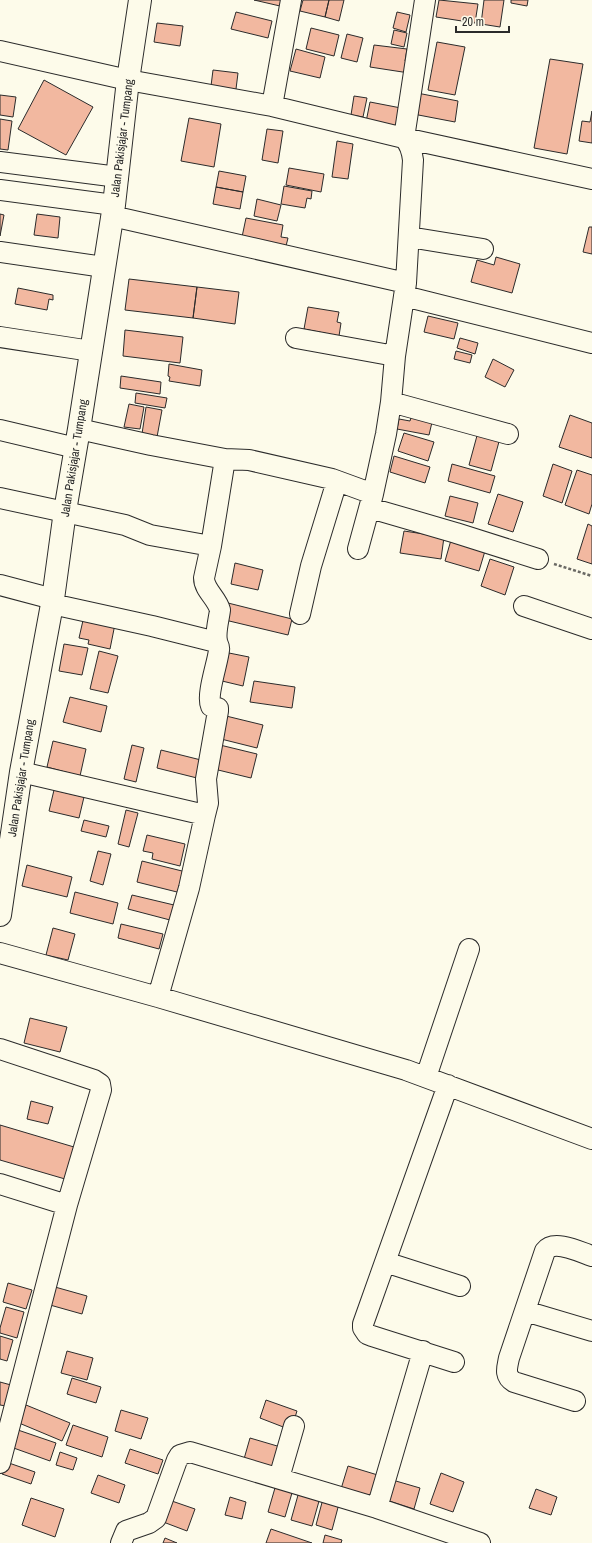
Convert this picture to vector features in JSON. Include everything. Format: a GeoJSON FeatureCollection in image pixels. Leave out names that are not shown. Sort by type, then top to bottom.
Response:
{"type":"FeatureCollection","features":[{"type":"Feature","properties":{"kind":"main road","name":"Jalan Pakisjajar - Tumpang"},"geometry":{"type":"LineString","coordinates":[[0,915],[3,882],[21,772],[52,602],[113,211],[128,80],[140,0]]}},
{"type":"Feature","properties":{"kind":"street"},"geometry":{"type":"LineString","coordinates":[[272,106],[291,0]]}},
{"type":"Feature","properties":{"kind":"street"},"geometry":{"type":"LineString","coordinates":[[358,549],[372,501],[386,434],[391,402],[395,356],[405,289],[412,152],[404,138],[425,0]]}},
{"type":"Feature","properties":{"kind":"street"},"geometry":{"type":"LineString","coordinates":[[0,51],[128,80],[272,106],[404,138],[592,179]]}},
{"type":"Feature","properties":{"kind":"street"},"geometry":{"type":"LineString","coordinates":[[0,162],[118,177]]}},
{"type":"Feature","properties":{"kind":"street"},"geometry":{"type":"LineString","coordinates":[[0,190],[113,211],[405,289],[592,343]]}},
{"type":"Feature","properties":{"kind":"street"},"geometry":{"type":"LineString","coordinates":[[408,237],[484,249]]}},
{"type":"Feature","properties":{"kind":"street"},"geometry":{"type":"LineString","coordinates":[[0,252],[104,268]]}},
{"type":"Feature","properties":{"kind":"street"},"geometry":{"type":"LineString","coordinates":[[0,337],[91,351]]}},
{"type":"Feature","properties":{"kind":"street"},"geometry":{"type":"LineString","coordinates":[[296,338],[395,356]]}},
{"type":"Feature","properties":{"kind":"street"},"geometry":{"type":"LineString","coordinates":[[391,402],[508,434]]}},
{"type":"Feature","properties":{"kind":"street"},"geometry":{"type":"LineString","coordinates":[[0,430],[77,438],[225,459],[249,460],[337,481],[372,501],[456,533],[538,559]]}},
{"type":"Feature","properties":{"kind":"street"},"geometry":{"type":"LineString","coordinates":[[158,997],[189,888],[208,803],[206,779],[218,711],[218,708],[211,706],[210,703],[219,649],[216,642],[220,610],[219,605],[204,583],[225,459]]}},
{"type":"Feature","properties":{"kind":"street"},"geometry":{"type":"LineString","coordinates":[[300,614],[311,566],[337,481]]}},
{"type":"Feature","properties":{"kind":"street"},"geometry":{"type":"LineString","coordinates":[[0,498],[125,525],[150,534],[211,546]]}},
{"type":"Feature","properties":{"kind":"street"},"geometry":{"type":"LineString","coordinates":[[0,585],[52,602],[216,642]]}},
{"type":"Feature","properties":{"kind":"street"},"geometry":{"type":"LineString","coordinates":[[524,606],[592,629]]}},
{"type":"Feature","properties":{"kind":"street"},"geometry":{"type":"LineString","coordinates":[[21,772],[205,815]]}},
{"type":"Feature","properties":{"kind":"street"},"geometry":{"type":"LineString","coordinates":[[426,1077],[469,949]]}},
{"type":"Feature","properties":{"kind":"street"},"geometry":{"type":"LineString","coordinates":[[0,953],[158,997],[426,1077],[592,1139]]}},
{"type":"Feature","properties":{"kind":"street"},"geometry":{"type":"LineString","coordinates":[[0,1049],[94,1080],[100,1084],[100,1097],[67,1205],[0,1464]]}},
{"type":"Feature","properties":{"kind":"street"},"geometry":{"type":"LineString","coordinates":[[448,1085],[384,1262],[363,1324],[363,1331],[372,1336],[454,1362]]}},
{"type":"Feature","properties":{"kind":"street"},"geometry":{"type":"LineString","coordinates":[[0,1184],[67,1205]]}},
{"type":"Feature","properties":{"kind":"street"},"geometry":{"type":"LineString","coordinates":[[574,1401],[514,1382],[506,1372],[509,1358],[543,1256],[548,1248],[552,1246],[562,1247],[592,1256]]}},
{"type":"Feature","properties":{"kind":"street"},"geometry":{"type":"LineString","coordinates":[[384,1262],[460,1286]]}},
{"type":"Feature","properties":{"kind":"street"},"geometry":{"type":"LineString","coordinates":[[525,1310],[592,1331]]}},
{"type":"Feature","properties":{"kind":"street"},"geometry":{"type":"LineString","coordinates":[[377,1508],[423,1351]]}},
{"type":"Feature","properties":{"kind":"street"},"geometry":{"type":"LineString","coordinates":[[279,1478],[294,1426]]}},
{"type":"Feature","properties":{"kind":"street"},"geometry":{"type":"LineString","coordinates":[[121,1543],[126,1531],[149,1523],[156,1518],[177,1460],[180,1455],[185,1452],[194,1453],[377,1508],[427,1535],[480,1543]]}},
{"type":"Feature","properties":{"kind":"path"},"geometry":{"type":"LineString","coordinates":[[538,559],[592,576]]}},
{"type":"Feature","properties":{"kind":"building"},"geometry":{"type":"Polygon","coordinates":[[[254,0],[282,0],[280,6],[254,0]]]}},
{"type":"Feature","properties":{"kind":"building"},"geometry":{"type":"Polygon","coordinates":[[[303,0],[329,0],[325,17],[300,11],[303,0]]]}},
{"type":"Feature","properties":{"kind":"building"},"geometry":{"type":"Polygon","coordinates":[[[329,0],[344,0],[339,21],[325,17],[329,0]]]}},
{"type":"Feature","properties":{"kind":"building"},"geometry":{"type":"Polygon","coordinates":[[[439,0],[478,4],[475,23],[436,17],[439,0]]]}},
{"type":"Feature","properties":{"kind":"building"},"geometry":{"type":"Polygon","coordinates":[[[484,0],[504,0],[500,27],[481,24],[484,0]]]}},
{"type":"Feature","properties":{"kind":"building"},"geometry":{"type":"Polygon","coordinates":[[[511,0],[528,0],[527,6],[511,3],[511,0]]]}},
{"type":"Feature","properties":{"kind":"building"},"geometry":{"type":"Polygon","coordinates":[[[236,12],[272,21],[268,38],[231,29],[236,12]]]}},
{"type":"Feature","properties":{"kind":"building"},"geometry":{"type":"Polygon","coordinates":[[[397,12],[410,15],[406,32],[393,28],[397,12]]]}},
{"type":"Feature","properties":{"kind":"building"},"geometry":{"type":"Polygon","coordinates":[[[157,23],[183,26],[180,46],[154,42],[157,23]]]}},
{"type":"Feature","properties":{"kind":"building"},"geometry":{"type":"Polygon","coordinates":[[[311,28],[339,35],[334,56],[306,49],[311,28]]]}},
{"type":"Feature","properties":{"kind":"building"},"geometry":{"type":"Polygon","coordinates":[[[394,30],[407,33],[404,47],[391,44],[394,30]]]}},
{"type":"Feature","properties":{"kind":"building"},"geometry":{"type":"Polygon","coordinates":[[[347,34],[363,38],[357,62],[341,58],[347,34]]]}},
{"type":"Feature","properties":{"kind":"building"},"geometry":{"type":"Polygon","coordinates":[[[437,42],[465,47],[455,95],[428,90],[437,42]]]}},
{"type":"Feature","properties":{"kind":"building"},"geometry":{"type":"Polygon","coordinates":[[[374,45],[407,49],[405,61],[411,61],[409,73],[370,67],[374,45]]]}},
{"type":"Feature","properties":{"kind":"building"},"geometry":{"type":"Polygon","coordinates":[[[296,49],[325,57],[320,78],[290,71],[296,49]]]}},
{"type":"Feature","properties":{"kind":"building"},"geometry":{"type":"Polygon","coordinates":[[[550,59],[583,64],[567,154],[534,148],[550,59]]]}},
{"type":"Feature","properties":{"kind":"building"},"geometry":{"type":"Polygon","coordinates":[[[213,70],[238,73],[235,97],[210,94],[213,70]]]}},
{"type":"Feature","properties":{"kind":"building"},"geometry":{"type":"Polygon","coordinates":[[[44,80],[93,107],[66,155],[18,129],[44,80]]]}},
{"type":"Feature","properties":{"kind":"building"},"geometry":{"type":"Polygon","coordinates":[[[412,92],[458,101],[455,122],[408,113],[412,92]]]}},
{"type":"Feature","properties":{"kind":"building"},"geometry":{"type":"Polygon","coordinates":[[[0,95],[16,97],[13,117],[0,115],[0,95]]]}},
{"type":"Feature","properties":{"kind":"building"},"geometry":{"type":"Polygon","coordinates":[[[354,96],[367,98],[363,117],[351,115],[354,96]]]}},
{"type":"Feature","properties":{"kind":"building"},"geometry":{"type":"Polygon","coordinates":[[[370,102],[401,108],[397,128],[366,122],[370,102]]]}},
{"type":"Feature","properties":{"kind":"building"},"geometry":{"type":"Polygon","coordinates":[[[592,111],[592,143],[579,141],[582,121],[590,122],[592,111]]]}},
{"type":"Feature","properties":{"kind":"building"},"geometry":{"type":"Polygon","coordinates":[[[189,118],[221,124],[214,167],[181,161],[189,118]]]}},
{"type":"Feature","properties":{"kind":"building"},"geometry":{"type":"Polygon","coordinates":[[[0,119],[12,121],[8,150],[0,149],[0,119]]]}},
{"type":"Feature","properties":{"kind":"building"},"geometry":{"type":"Polygon","coordinates":[[[267,129],[283,131],[278,163],[262,160],[267,129]]]}},
{"type":"Feature","properties":{"kind":"building"},"geometry":{"type":"Polygon","coordinates":[[[337,141],[353,144],[348,179],[332,177],[337,141]]]}},
{"type":"Feature","properties":{"kind":"building"},"geometry":{"type":"Polygon","coordinates":[[[289,168],[324,174],[321,192],[286,185],[289,168]]]}},
{"type":"Feature","properties":{"kind":"building"},"geometry":{"type":"Polygon","coordinates":[[[219,171],[246,176],[243,192],[216,187],[219,171]]]}},
{"type":"Feature","properties":{"kind":"building"},"geometry":{"type":"Polygon","coordinates":[[[284,186],[312,191],[311,199],[307,198],[305,208],[281,204],[284,186]]]}},
{"type":"Feature","properties":{"kind":"building"},"geometry":{"type":"Polygon","coordinates":[[[216,187],[243,192],[240,209],[213,204],[216,187]]]}},
{"type":"Feature","properties":{"kind":"building"},"geometry":{"type":"Polygon","coordinates":[[[257,199],[281,205],[277,221],[254,216],[257,199]]]}},
{"type":"Feature","properties":{"kind":"building"},"geometry":{"type":"Polygon","coordinates":[[[0,214],[4,215],[0,236],[0,214]]]}},
{"type":"Feature","properties":{"kind":"building"},"geometry":{"type":"Polygon","coordinates":[[[37,214],[60,217],[58,238],[34,235],[37,214]]]}},
{"type":"Feature","properties":{"kind":"building"},"geometry":{"type":"Polygon","coordinates":[[[246,218],[283,225],[281,237],[288,238],[286,246],[242,237],[246,218]]]}},
{"type":"Feature","properties":{"kind":"building"},"geometry":{"type":"Polygon","coordinates":[[[589,227],[592,227],[592,254],[583,252],[589,227]]]}},
{"type":"Feature","properties":{"kind":"building"},"geometry":{"type":"Polygon","coordinates":[[[496,257],[520,264],[512,293],[471,282],[477,260],[494,265],[496,257]]]}},
{"type":"Feature","properties":{"kind":"building"},"geometry":{"type":"Polygon","coordinates":[[[129,279],[197,287],[193,318],[125,310],[129,279]]]}},
{"type":"Feature","properties":{"kind":"building"},"geometry":{"type":"Polygon","coordinates":[[[197,287],[239,292],[235,324],[193,318],[197,287]]]}},
{"type":"Feature","properties":{"kind":"building"},"geometry":{"type":"Polygon","coordinates":[[[18,288],[53,295],[53,300],[49,299],[47,310],[15,304],[18,288]]]}},
{"type":"Feature","properties":{"kind":"building"},"geometry":{"type":"Polygon","coordinates":[[[308,307],[339,312],[337,322],[341,323],[339,336],[304,329],[308,307]]]}},
{"type":"Feature","properties":{"kind":"building"},"geometry":{"type":"Polygon","coordinates":[[[428,316],[458,323],[454,339],[424,332],[428,316]]]}},
{"type":"Feature","properties":{"kind":"building"},"geometry":{"type":"Polygon","coordinates":[[[125,330],[183,337],[180,363],[123,356],[125,330]]]}},
{"type":"Feature","properties":{"kind":"building"},"geometry":{"type":"Polygon","coordinates":[[[460,338],[478,343],[475,354],[457,348],[460,338]]]}},
{"type":"Feature","properties":{"kind":"building"},"geometry":{"type":"Polygon","coordinates":[[[456,351],[472,355],[470,363],[454,359],[456,351]]]}},
{"type":"Feature","properties":{"kind":"building"},"geometry":{"type":"Polygon","coordinates":[[[493,359],[514,370],[505,387],[485,377],[493,359]]]}},
{"type":"Feature","properties":{"kind":"building"},"geometry":{"type":"Polygon","coordinates":[[[169,364],[202,370],[200,386],[169,381],[169,364]]]}},
{"type":"Feature","properties":{"kind":"building"},"geometry":{"type":"Polygon","coordinates":[[[121,376],[161,382],[160,394],[120,388],[121,376]]]}},
{"type":"Feature","properties":{"kind":"building"},"geometry":{"type":"Polygon","coordinates":[[[136,393],[167,398],[165,408],[135,403],[136,393]]]}},
{"type":"Feature","properties":{"kind":"building"},"geometry":{"type":"Polygon","coordinates":[[[129,404],[144,407],[140,429],[124,427],[129,404]]]}},
{"type":"Feature","properties":{"kind":"building"},"geometry":{"type":"Polygon","coordinates":[[[146,407],[162,410],[157,437],[142,434],[146,407]]]}},
{"type":"Feature","properties":{"kind":"building"},"geometry":{"type":"Polygon","coordinates":[[[412,414],[433,418],[429,435],[397,429],[399,419],[410,421],[412,414]]]}},
{"type":"Feature","properties":{"kind":"building"},"geometry":{"type":"Polygon","coordinates":[[[570,415],[592,423],[592,458],[559,447],[570,415]]]}},
{"type":"Feature","properties":{"kind":"building"},"geometry":{"type":"Polygon","coordinates":[[[478,432],[500,438],[491,471],[469,465],[478,432]]]}},
{"type":"Feature","properties":{"kind":"building"},"geometry":{"type":"Polygon","coordinates":[[[404,433],[434,442],[428,461],[398,451],[404,433]]]}},
{"type":"Feature","properties":{"kind":"building"},"geometry":{"type":"Polygon","coordinates":[[[394,456],[430,467],[425,483],[390,472],[394,456]]]}},
{"type":"Feature","properties":{"kind":"building"},"geometry":{"type":"Polygon","coordinates":[[[452,464],[495,476],[490,493],[448,481],[452,464]]]}},
{"type":"Feature","properties":{"kind":"building"},"geometry":{"type":"Polygon","coordinates":[[[553,464],[572,471],[562,503],[543,496],[553,464]]]}},
{"type":"Feature","properties":{"kind":"building"},"geometry":{"type":"Polygon","coordinates":[[[577,470],[592,475],[592,504],[589,514],[565,505],[577,470]]]}},
{"type":"Feature","properties":{"kind":"building"},"geometry":{"type":"Polygon","coordinates":[[[498,494],[523,502],[513,532],[488,524],[498,494]]]}},
{"type":"Feature","properties":{"kind":"building"},"geometry":{"type":"Polygon","coordinates":[[[450,496],[478,503],[473,523],[445,516],[450,496]]]}},
{"type":"Feature","properties":{"kind":"building"},"geometry":{"type":"Polygon","coordinates":[[[588,524],[592,526],[592,564],[577,559],[588,524]]]}},
{"type":"Feature","properties":{"kind":"building"},"geometry":{"type":"Polygon","coordinates":[[[404,531],[444,537],[441,559],[400,553],[404,531]]]}},
{"type":"Feature","properties":{"kind":"building"},"geometry":{"type":"Polygon","coordinates":[[[451,540],[485,551],[479,571],[445,561],[451,540]]]}},
{"type":"Feature","properties":{"kind":"building"},"geometry":{"type":"Polygon","coordinates":[[[490,559],[514,567],[505,595],[481,586],[490,559]]]}},
{"type":"Feature","properties":{"kind":"building"},"geometry":{"type":"Polygon","coordinates":[[[235,563],[263,570],[258,590],[231,584],[235,563]]]}},
{"type":"Feature","properties":{"kind":"building"},"geometry":{"type":"Polygon","coordinates":[[[228,603],[292,619],[288,635],[225,620],[228,603]]]}},
{"type":"Feature","properties":{"kind":"building"},"geometry":{"type":"Polygon","coordinates":[[[84,616],[115,624],[110,649],[88,644],[89,640],[79,638],[84,616]]]}},
{"type":"Feature","properties":{"kind":"building"},"geometry":{"type":"Polygon","coordinates":[[[64,644],[88,648],[82,675],[59,671],[64,644]]]}},
{"type":"Feature","properties":{"kind":"building"},"geometry":{"type":"Polygon","coordinates":[[[99,651],[118,656],[108,693],[90,689],[99,651]]]}},
{"type":"Feature","properties":{"kind":"building"},"geometry":{"type":"Polygon","coordinates":[[[229,653],[249,657],[243,686],[222,681],[229,653]]]}},
{"type":"Feature","properties":{"kind":"building"},"geometry":{"type":"Polygon","coordinates":[[[254,681],[295,687],[292,708],[250,702],[254,681]]]}},
{"type":"Feature","properties":{"kind":"building"},"geometry":{"type":"Polygon","coordinates":[[[70,697],[107,706],[101,732],[63,722],[70,697]]]}},
{"type":"Feature","properties":{"kind":"building"},"geometry":{"type":"Polygon","coordinates":[[[222,715],[263,725],[257,748],[217,738],[222,715]]]}},
{"type":"Feature","properties":{"kind":"building"},"geometry":{"type":"Polygon","coordinates":[[[53,741],[86,749],[80,776],[47,767],[53,741]]]}},
{"type":"Feature","properties":{"kind":"building"},"geometry":{"type":"Polygon","coordinates":[[[132,745],[144,748],[136,782],[124,779],[132,745]]]}},
{"type":"Feature","properties":{"kind":"building"},"geometry":{"type":"Polygon","coordinates":[[[220,745],[257,754],[251,778],[214,769],[220,745]]]}},
{"type":"Feature","properties":{"kind":"building"},"geometry":{"type":"Polygon","coordinates":[[[161,750],[201,760],[197,778],[157,768],[161,750]]]}},
{"type":"Feature","properties":{"kind":"building"},"geometry":{"type":"Polygon","coordinates":[[[54,790],[84,797],[79,818],[49,811],[54,790]]]}},
{"type":"Feature","properties":{"kind":"building"},"geometry":{"type":"Polygon","coordinates":[[[126,810],[138,813],[129,847],[118,844],[126,810]]]}},
{"type":"Feature","properties":{"kind":"building"},"geometry":{"type":"Polygon","coordinates":[[[84,820],[109,826],[106,837],[81,831],[84,820]]]}},
{"type":"Feature","properties":{"kind":"building"},"geometry":{"type":"Polygon","coordinates":[[[147,835],[185,844],[180,866],[152,859],[153,853],[143,851],[147,835]]]}},
{"type":"Feature","properties":{"kind":"building"},"geometry":{"type":"Polygon","coordinates":[[[98,851],[111,854],[103,885],[90,881],[98,851]]]}},
{"type":"Feature","properties":{"kind":"building"},"geometry":{"type":"Polygon","coordinates":[[[142,861],[186,872],[181,893],[137,882],[142,861]]]}},
{"type":"Feature","properties":{"kind":"building"},"geometry":{"type":"Polygon","coordinates":[[[27,865],[72,877],[67,897],[22,886],[27,865]]]}},
{"type":"Feature","properties":{"kind":"building"},"geometry":{"type":"Polygon","coordinates":[[[75,892],[118,903],[113,924],[70,913],[75,892]]]}},
{"type":"Feature","properties":{"kind":"building"},"geometry":{"type":"Polygon","coordinates":[[[132,895],[174,905],[170,920],[128,909],[132,895]]]}},
{"type":"Feature","properties":{"kind":"building"},"geometry":{"type":"Polygon","coordinates":[[[121,924],[163,934],[159,949],[118,938],[121,924]]]}},
{"type":"Feature","properties":{"kind":"building"},"geometry":{"type":"Polygon","coordinates":[[[53,928],[75,934],[68,960],[46,955],[53,928]]]}},
{"type":"Feature","properties":{"kind":"building"},"geometry":{"type":"Polygon","coordinates":[[[30,1018],[67,1027],[60,1052],[24,1043],[30,1018]]]}},
{"type":"Feature","properties":{"kind":"building"},"geometry":{"type":"Polygon","coordinates":[[[31,1101],[53,1107],[48,1124],[27,1119],[31,1101]]]}},
{"type":"Feature","properties":{"kind":"building"},"geometry":{"type":"Polygon","coordinates":[[[0,1125],[74,1147],[65,1179],[0,1160],[0,1125]]]}},
{"type":"Feature","properties":{"kind":"building"},"geometry":{"type":"Polygon","coordinates":[[[8,1283],[32,1290],[26,1309],[3,1302],[8,1283]]]}},
{"type":"Feature","properties":{"kind":"building"},"geometry":{"type":"Polygon","coordinates":[[[55,1287],[87,1296],[82,1314],[50,1305],[55,1287]]]}},
{"type":"Feature","properties":{"kind":"building"},"geometry":{"type":"Polygon","coordinates":[[[6,1307],[24,1312],[17,1338],[0,1333],[6,1307]]]}},
{"type":"Feature","properties":{"kind":"building"},"geometry":{"type":"Polygon","coordinates":[[[0,1336],[13,1340],[7,1361],[0,1359],[0,1336]]]}},
{"type":"Feature","properties":{"kind":"building"},"geometry":{"type":"Polygon","coordinates":[[[67,1351],[93,1358],[87,1380],[61,1373],[67,1351]]]}},
{"type":"Feature","properties":{"kind":"building"},"geometry":{"type":"Polygon","coordinates":[[[72,1378],[101,1387],[96,1403],[67,1394],[72,1378]]]}},
{"type":"Feature","properties":{"kind":"building"},"geometry":{"type":"Polygon","coordinates":[[[0,1382],[11,1385],[6,1406],[0,1405],[0,1382]]]}},
{"type":"Feature","properties":{"kind":"building"},"geometry":{"type":"Polygon","coordinates":[[[266,1400],[297,1411],[291,1430],[260,1418],[266,1400]]]}},
{"type":"Feature","properties":{"kind":"building"},"geometry":{"type":"Polygon","coordinates":[[[26,1405],[70,1423],[62,1441],[19,1423],[26,1405]]]}},
{"type":"Feature","properties":{"kind":"building"},"geometry":{"type":"Polygon","coordinates":[[[121,1410],[148,1418],[141,1439],[115,1431],[121,1410]]]}},
{"type":"Feature","properties":{"kind":"building"},"geometry":{"type":"Polygon","coordinates":[[[73,1425],[108,1437],[102,1457],[66,1445],[73,1425]]]}},
{"type":"Feature","properties":{"kind":"building"},"geometry":{"type":"Polygon","coordinates":[[[15,1429],[56,1443],[50,1461],[8,1446],[15,1429]]]}},
{"type":"Feature","properties":{"kind":"building"},"geometry":{"type":"Polygon","coordinates":[[[250,1438],[284,1448],[278,1469],[244,1459],[250,1438]]]}},
{"type":"Feature","properties":{"kind":"building"},"geometry":{"type":"Polygon","coordinates":[[[130,1449],[163,1460],[158,1474],[125,1463],[130,1449]]]}},
{"type":"Feature","properties":{"kind":"building"},"geometry":{"type":"Polygon","coordinates":[[[60,1452],[77,1458],[73,1470],[56,1465],[60,1452]]]}},
{"type":"Feature","properties":{"kind":"building"},"geometry":{"type":"Polygon","coordinates":[[[6,1462],[35,1472],[31,1484],[2,1474],[6,1462]]]}},
{"type":"Feature","properties":{"kind":"building"},"geometry":{"type":"Polygon","coordinates":[[[348,1466],[381,1476],[374,1499],[341,1489],[348,1466]]]}},
{"type":"Feature","properties":{"kind":"building"},"geometry":{"type":"Polygon","coordinates":[[[441,1473],[464,1482],[453,1512],[430,1504],[441,1473]]]}},
{"type":"Feature","properties":{"kind":"building"},"geometry":{"type":"Polygon","coordinates":[[[98,1475],[125,1485],[119,1503],[91,1493],[98,1475]]]}},
{"type":"Feature","properties":{"kind":"building"},"geometry":{"type":"Polygon","coordinates":[[[389,1479],[420,1488],[414,1509],[383,1499],[389,1479]]]}},
{"type":"Feature","properties":{"kind":"building"},"geometry":{"type":"Polygon","coordinates":[[[277,1481],[294,1486],[285,1517],[268,1512],[277,1481]]]}},
{"type":"Feature","properties":{"kind":"building"},"geometry":{"type":"Polygon","coordinates":[[[300,1488],[321,1494],[312,1526],[291,1520],[300,1488]]]}},
{"type":"Feature","properties":{"kind":"building"},"geometry":{"type":"Polygon","coordinates":[[[536,1489],[557,1497],[551,1515],[529,1508],[536,1489]]]}},
{"type":"Feature","properties":{"kind":"building"},"geometry":{"type":"Polygon","coordinates":[[[324,1495],[340,1500],[332,1530],[316,1525],[324,1495]]]}},
{"type":"Feature","properties":{"kind":"building"},"geometry":{"type":"Polygon","coordinates":[[[230,1497],[246,1502],[242,1519],[225,1515],[230,1497]]]}},
{"type":"Feature","properties":{"kind":"building"},"geometry":{"type":"Polygon","coordinates":[[[31,1498],[64,1509],[55,1537],[22,1525],[31,1498]]]}},
{"type":"Feature","properties":{"kind":"building"},"geometry":{"type":"Polygon","coordinates":[[[166,1499],[195,1509],[187,1531],[158,1520],[166,1499]]]}},
{"type":"Feature","properties":{"kind":"building"},"geometry":{"type":"Polygon","coordinates":[[[271,1529],[312,1543],[266,1543],[271,1529]]]}},
{"type":"Feature","properties":{"kind":"building"},"geometry":{"type":"Polygon","coordinates":[[[325,1535],[342,1540],[341,1543],[323,1543],[325,1535]]]}},
{"type":"Feature","properties":{"kind":"building"},"geometry":{"type":"Polygon","coordinates":[[[165,1538],[177,1543],[163,1543],[165,1538]]]}}]}
